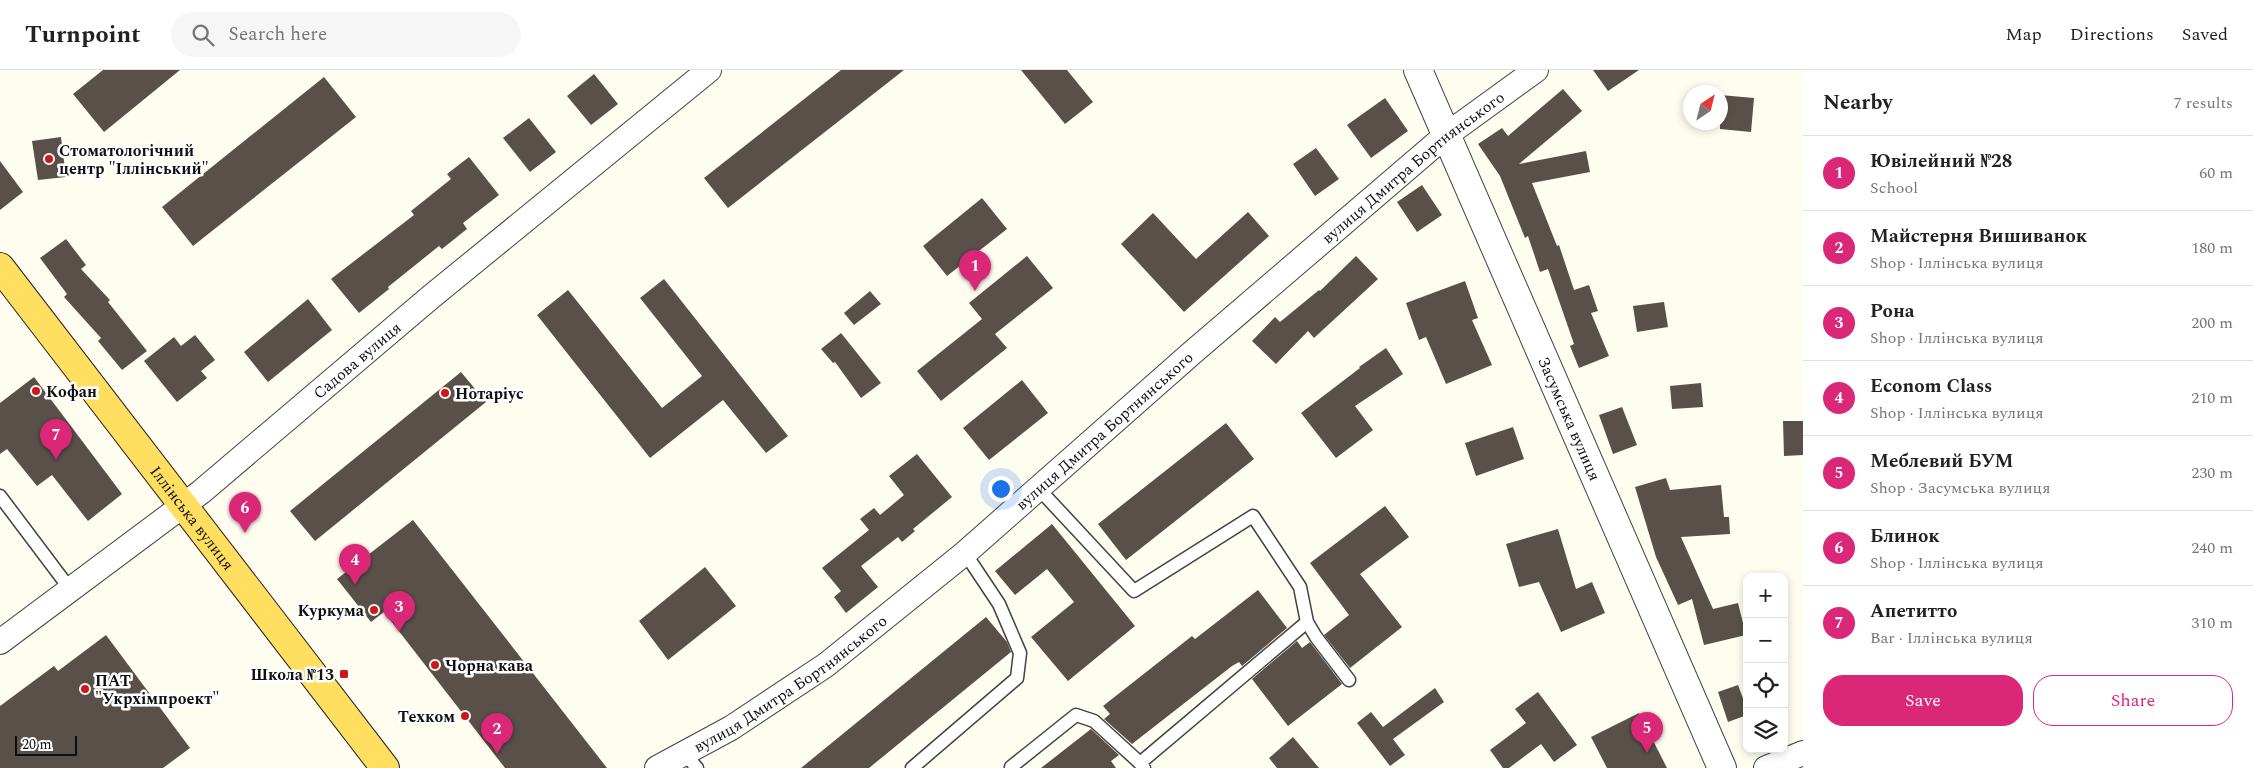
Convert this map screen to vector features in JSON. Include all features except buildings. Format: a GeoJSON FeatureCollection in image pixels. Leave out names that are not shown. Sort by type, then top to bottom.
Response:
{"type":"FeatureCollection","features":[{"type":"Feature","properties":{"kind":"main road","name":"Іллінська вулиця"},"geometry":{"type":"LineString","coordinates":[[0,267],[385,768]]}},
{"type":"Feature","properties":{"kind":"street","name":"Садова вулиця"},"geometry":{"type":"LineString","coordinates":[[0,642],[183,505],[432,296],[709,70]]}},
{"type":"Feature","properties":{"kind":"street","name":"Засумська вулиця"},"geometry":{"type":"LineString","coordinates":[[1418,70],[1445,136],[1722,768]]}},
{"type":"Feature","properties":{"kind":"street","name":"вулиця Дмитра Бортнянського"},"geometry":{"type":"LineString","coordinates":[[657,768],[691,761],[731,728],[826,665],[965,553],[1193,352],[1445,136],[1536,70]]}},
{"type":"Feature","properties":{"kind":"street"},"geometry":{"type":"LineString","coordinates":[[1766,768],[1803,753]]}},
{"type":"Feature","properties":{"kind":"lane"},"geometry":{"type":"LineString","coordinates":[[1038,488],[1134,591],[1253,516],[1300,587],[1307,622],[1316,637],[1349,680]]}},
{"type":"Feature","properties":{"kind":"lane"},"geometry":{"type":"LineString","coordinates":[[0,496],[70,590]]}},
{"type":"Feature","properties":{"kind":"lane"},"geometry":{"type":"LineString","coordinates":[[912,768],[1018,678],[1020,653],[999,604],[965,553]]}},
{"type":"Feature","properties":{"kind":"lane"},"geometry":{"type":"LineString","coordinates":[[1011,767],[1076,716],[1094,721],[1142,765],[1307,622]]}},
{"type":"Feature","properties":{"kind":"place","name":"Стоматологічний центр \"Іллінський\""},"geometry":{"type":"Point","coordinates":[49,159]}},
{"type":"Feature","properties":{"kind":"place","name":"Ювілейний №28"},"geometry":{"type":"Point","coordinates":[975,291]}},
{"type":"Feature","properties":{"kind":"place","name":"Кофан"},"geometry":{"type":"Point","coordinates":[36,391]}},
{"type":"Feature","properties":{"kind":"place","name":"Нотаріус"},"geometry":{"type":"Point","coordinates":[445,393]}},
{"type":"Feature","properties":{"kind":"place","name":"Апетитто"},"geometry":{"type":"Point","coordinates":[56,460]}},
{"type":"Feature","properties":{"kind":"place","name":"Блинок"},"geometry":{"type":"Point","coordinates":[245,533]}},
{"type":"Feature","properties":{"kind":"place","name":"Econom Class"},"geometry":{"type":"Point","coordinates":[355,585]}},
{"type":"Feature","properties":{"kind":"place","name":"Куркума"},"geometry":{"type":"Point","coordinates":[374,610]}},
{"type":"Feature","properties":{"kind":"place","name":"Рона"},"geometry":{"type":"Point","coordinates":[399,632]}},
{"type":"Feature","properties":{"kind":"place","name":"Чорна кава"},"geometry":{"type":"Point","coordinates":[435,665]}},
{"type":"Feature","properties":{"kind":"place","name":"Школа №13"},"geometry":{"type":"Point","coordinates":[344,674]}},
{"type":"Feature","properties":{"kind":"place","name":"ПАТ \"Укрхімпроект\""},"geometry":{"type":"Point","coordinates":[85,689]}},
{"type":"Feature","properties":{"kind":"place","name":"Техком"},"geometry":{"type":"Point","coordinates":[465,716]}},
{"type":"Feature","properties":{"kind":"place","name":"Меблевий БУМ"},"geometry":{"type":"Point","coordinates":[1647,753]}},
{"type":"Feature","properties":{"kind":"place","name":"Майстерня Вишиванок"},"geometry":{"type":"Point","coordinates":[497,754]}}]}
